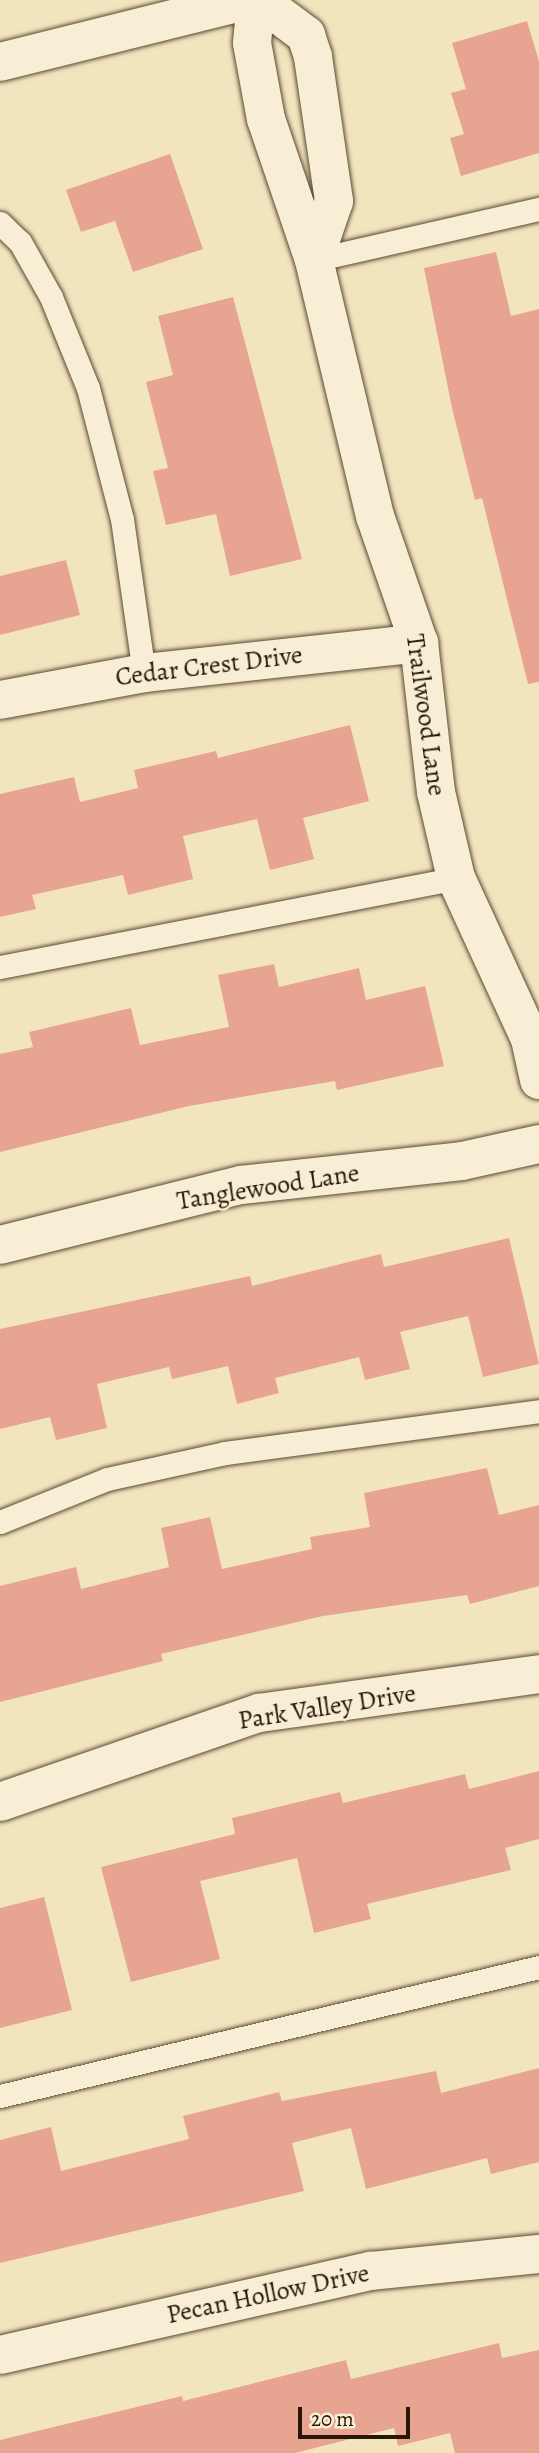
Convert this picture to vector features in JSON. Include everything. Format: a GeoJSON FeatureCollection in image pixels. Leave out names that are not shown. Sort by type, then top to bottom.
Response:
{"type":"FeatureCollection","features":[{"type":"Feature","properties":{"kind":"street"},"geometry":{"type":"LineString","coordinates":[[0,62],[248,0]]}},
{"type":"Feature","properties":{"kind":"street","name":"Trailwood Lane"},"geometry":{"type":"LineString","coordinates":[[314,260],[334,201],[313,57],[306,35],[258,0],[252,43],[266,119],[314,260],[375,516],[419,643],[436,792],[456,878],[530,1039],[539,1080]]}},
{"type":"Feature","properties":{"kind":"street","name":"Cedar Crest Drive"},"geometry":{"type":"LineString","coordinates":[[0,700],[144,674],[419,643]]}},
{"type":"Feature","properties":{"kind":"street","name":"Tanglewood Lane"},"geometry":{"type":"LineString","coordinates":[[0,1245],[241,1185],[462,1161],[539,1144]]}},
{"type":"Feature","properties":{"kind":"street","name":"Park Valley Drive"},"geometry":{"type":"LineString","coordinates":[[0,1802],[259,1713],[539,1674]]}},
{"type":"Feature","properties":{"kind":"street","name":"Pecan Hollow Drive"},"geometry":{"type":"LineString","coordinates":[[0,2355],[371,2272],[539,2254]]}},
{"type":"Feature","properties":{"kind":"lane"},"geometry":{"type":"LineString","coordinates":[[314,260],[539,209]]}},
{"type":"Feature","properties":{"kind":"lane"},"geometry":{"type":"LineString","coordinates":[[0,223],[20,242],[51,297],[88,388],[121,519],[144,674]]}},
{"type":"Feature","properties":{"kind":"lane"},"geometry":{"type":"LineString","coordinates":[[0,967],[456,878]]}},
{"type":"Feature","properties":{"kind":"lane"},"geometry":{"type":"LineString","coordinates":[[0,1522],[107,1479],[226,1453],[539,1411]]}},
{"type":"Feature","properties":{"kind":"lane"},"geometry":{"type":"LineString","coordinates":[[0,2096],[539,1967]]}},
{"type":"Feature","properties":{"kind":"building"},"geometry":{"type":"Polygon","coordinates":[[[527,21],[539,61],[539,153],[461,176],[450,138],[464,134],[451,93],[466,89],[452,43],[527,21]]]}},
{"type":"Feature","properties":{"kind":"building"},"geometry":{"type":"Polygon","coordinates":[[[170,154],[203,249],[133,272],[115,221],[81,232],[66,190],[170,154]]]}},
{"type":"Feature","properties":{"kind":"building"},"geometry":{"type":"Polygon","coordinates":[[[496,252],[511,316],[539,309],[539,682],[528,684],[482,498],[475,500],[452,408],[424,268],[496,252]]]}},
{"type":"Feature","properties":{"kind":"building"},"geometry":{"type":"Polygon","coordinates":[[[233,297],[302,559],[230,576],[216,514],[166,525],[153,471],[168,468],[146,382],[173,375],[158,316],[233,297]]]}},
{"type":"Feature","properties":{"kind":"building"},"geometry":{"type":"Polygon","coordinates":[[[66,560],[80,615],[0,635],[0,576],[66,560]]]}},
{"type":"Feature","properties":{"kind":"building"},"geometry":{"type":"Polygon","coordinates":[[[350,725],[369,801],[303,818],[314,859],[270,870],[257,819],[183,836],[193,879],[128,895],[123,875],[32,895],[36,909],[0,917],[0,794],[74,777],[80,802],[138,788],[134,770],[216,751],[218,758],[350,725]]]}},
{"type":"Feature","properties":{"kind":"building"},"geometry":{"type":"Polygon","coordinates":[[[274,964],[279,987],[359,968],[366,1000],[425,986],[444,1066],[337,1090],[335,1081],[189,1106],[0,1152],[0,1054],[33,1047],[29,1032],[131,1008],[140,1045],[229,1027],[218,975],[274,964]]]}},
{"type":"Feature","properties":{"kind":"building"},"geometry":{"type":"Polygon","coordinates":[[[509,1238],[539,1364],[483,1377],[468,1316],[400,1332],[410,1369],[365,1380],[359,1357],[275,1378],[279,1393],[237,1404],[228,1366],[172,1379],[169,1367],[97,1384],[107,1428],[56,1440],[50,1417],[0,1429],[0,1329],[250,1276],[252,1286],[381,1254],[384,1267],[509,1238]]]}},
{"type":"Feature","properties":{"kind":"building"},"geometry":{"type":"Polygon","coordinates":[[[487,1468],[499,1515],[539,1505],[539,1586],[470,1604],[467,1595],[323,1616],[161,1654],[163,1661],[0,1702],[0,1586],[76,1567],[81,1589],[169,1567],[161,1528],[210,1517],[222,1569],[312,1549],[310,1537],[370,1527],[364,1493],[487,1468]]]}},
{"type":"Feature","properties":{"kind":"building"},"geometry":{"type":"Polygon","coordinates":[[[539,1771],[539,1839],[505,1848],[511,1870],[367,1904],[371,1919],[314,1933],[297,1858],[200,1881],[220,1959],[131,1982],[101,1867],[235,1834],[232,1818],[340,1792],[343,1803],[465,1774],[469,1789],[539,1771]]]}},
{"type":"Feature","properties":{"kind":"building"},"geometry":{"type":"Polygon","coordinates":[[[44,1897],[72,2010],[0,2028],[0,1908],[44,1897]]]}},
{"type":"Feature","properties":{"kind":"building"},"geometry":{"type":"Polygon","coordinates":[[[539,2068],[539,2162],[491,2174],[487,2158],[366,2189],[351,2128],[292,2143],[304,2191],[0,2263],[0,2140],[51,2127],[61,2171],[189,2139],[183,2116],[279,2092],[282,2101],[436,2071],[441,2093],[539,2068]]]}},
{"type":"Feature","properties":{"kind":"building"},"geometry":{"type":"Polygon","coordinates":[[[499,2343],[502,2358],[539,2350],[539,2453],[455,2453],[450,2433],[398,2446],[394,2428],[295,2453],[0,2453],[0,2440],[182,2396],[183,2401],[346,2360],[351,2379],[499,2343]]]}}]}
